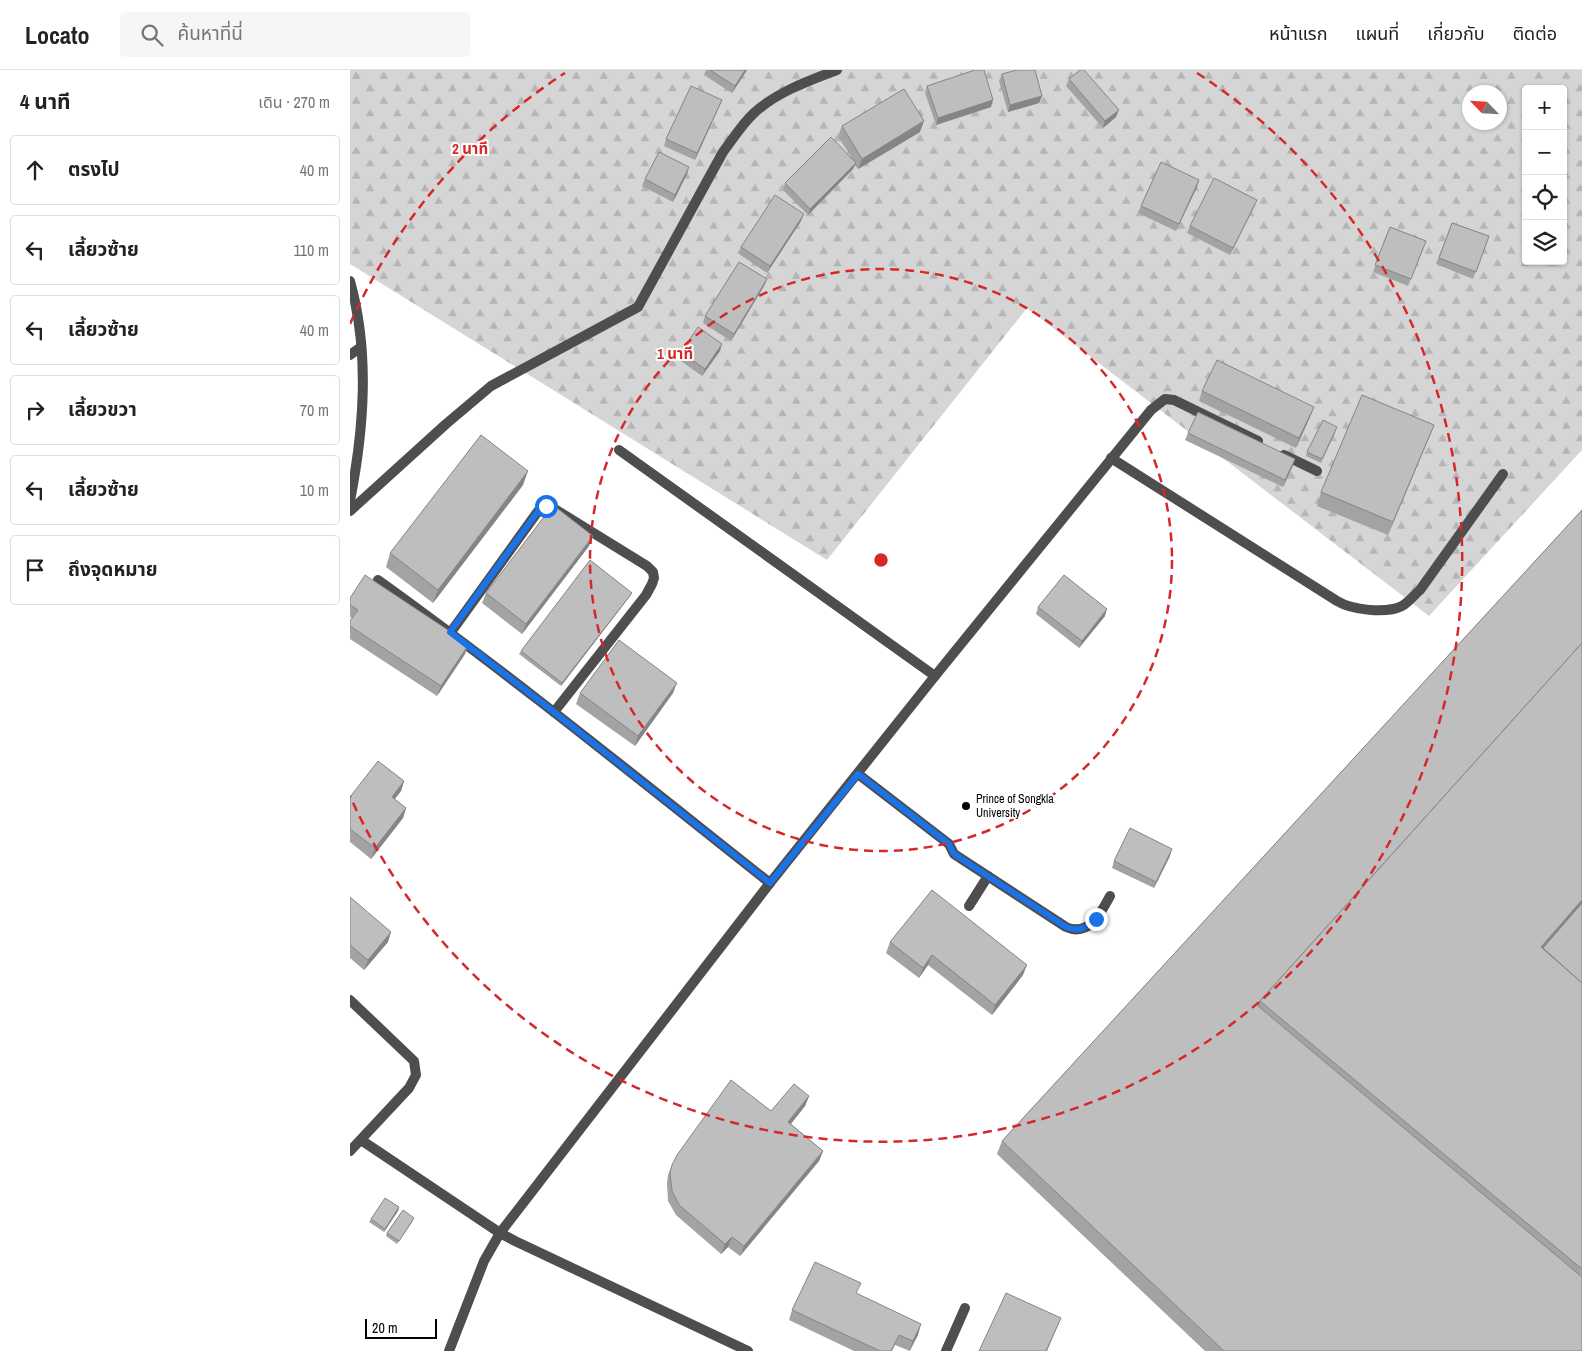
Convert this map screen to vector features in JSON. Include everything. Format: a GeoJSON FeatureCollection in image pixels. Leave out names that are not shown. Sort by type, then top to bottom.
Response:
{"type":"FeatureCollection","features":[{"type":"Feature","properties":{"kind":"street"},"geometry":{"type":"LineString","coordinates":[[350,511],[491,386],[638,307],[723,152],[738,132],[754,113],[774,98],[808,81],[837,70]]}},
{"type":"Feature","properties":{"kind":"street"},"geometry":{"type":"LineString","coordinates":[[350,281],[356,307],[361,347],[363,416],[358,459],[350,501]]}},
{"type":"Feature","properties":{"kind":"street"},"geometry":{"type":"LineString","coordinates":[[350,355],[361,347]]}},
{"type":"Feature","properties":{"kind":"street"},"geometry":{"type":"LineString","coordinates":[[449,1351],[484,1260],[500,1234],[770,883],[1151,410],[1165,399],[1179,402],[1317,471]]}},
{"type":"Feature","properties":{"kind":"street"},"geometry":{"type":"LineString","coordinates":[[619,450],[935,676]]}},
{"type":"Feature","properties":{"kind":"street"},"geometry":{"type":"LineString","coordinates":[[1111,458],[1337,602],[1348,606],[1382,611],[1393,610],[1403,605],[1420,590],[1504,474]]}},
{"type":"Feature","properties":{"kind":"street"},"geometry":{"type":"LineString","coordinates":[[450,632],[539,510],[546,506],[553,508],[647,566],[653,572],[654,578],[646,595],[554,712]]}},
{"type":"Feature","properties":{"kind":"street"},"geometry":{"type":"LineString","coordinates":[[378,580],[450,632],[554,712],[770,883]]}},
{"type":"Feature","properties":{"kind":"street"},"geometry":{"type":"LineString","coordinates":[[858,774],[949,844],[954,854],[1066,927],[1083,929],[1092,924],[1110,896]]}},
{"type":"Feature","properties":{"kind":"street"},"geometry":{"type":"LineString","coordinates":[[969,906],[988,876]]}},
{"type":"Feature","properties":{"kind":"street"},"geometry":{"type":"LineString","coordinates":[[350,1000],[414,1061],[416,1068],[416,1075],[409,1088],[350,1151]]}},
{"type":"Feature","properties":{"kind":"street"},"geometry":{"type":"LineString","coordinates":[[361,1140],[500,1234],[748,1351]]}},
{"type":"Feature","properties":{"kind":"street"},"geometry":{"type":"LineString","coordinates":[[946,1351],[965,1308]]}},
{"type":"Feature","properties":{"kind":"green space"},"geometry":{"type":"Polygon","coordinates":[[[350,70],[1582,70],[1582,450],[1429,616],[1027,308],[827,560],[350,264],[350,70]]]}},
{"type":"Feature","properties":{"kind":"building"},"geometry":{"type":"Polygon","coordinates":[[[710,70],[745,70],[735,86],[710,70]]]}},
{"type":"Feature","properties":{"kind":"building"},"geometry":{"type":"Polygon","coordinates":[[[975,70],[984,70],[993,100],[938,118],[927,86],[975,70]]]}},
{"type":"Feature","properties":{"kind":"building"},"geometry":{"type":"Polygon","coordinates":[[[1017,70],[1035,70],[1042,96],[1010,105],[1002,74],[1017,70]]]}},
{"type":"Feature","properties":{"kind":"building"},"geometry":{"type":"Polygon","coordinates":[[[1080,70],[1084,70],[1119,110],[1105,121],[1069,79],[1080,70]]]}},
{"type":"Feature","properties":{"kind":"building"},"geometry":{"type":"Polygon","coordinates":[[[691,86],[722,100],[697,153],[666,139],[691,86]]]}},
{"type":"Feature","properties":{"kind":"building"},"geometry":{"type":"Polygon","coordinates":[[[904,89],[924,121],[862,159],[842,126],[904,89]]]}},
{"type":"Feature","properties":{"kind":"building"},"geometry":{"type":"Polygon","coordinates":[[[831,137],[856,163],[810,209],[785,183],[831,137]]]}},
{"type":"Feature","properties":{"kind":"building"},"geometry":{"type":"Polygon","coordinates":[[[659,152],[689,167],[675,195],[645,179],[659,152]]]}},
{"type":"Feature","properties":{"kind":"building"},"geometry":{"type":"Polygon","coordinates":[[[1161,162],[1199,180],[1179,224],[1141,206],[1161,162]]]}},
{"type":"Feature","properties":{"kind":"building"},"geometry":{"type":"Polygon","coordinates":[[[1214,178],[1257,200],[1233,248],[1190,226],[1214,178]]]}},
{"type":"Feature","properties":{"kind":"building"},"geometry":{"type":"Polygon","coordinates":[[[775,195],[804,214],[770,266],[741,247],[775,195]]]}},
{"type":"Feature","properties":{"kind":"building"},"geometry":{"type":"Polygon","coordinates":[[[1452,223],[1489,236],[1476,272],[1439,258],[1452,223]]]}},
{"type":"Feature","properties":{"kind":"building"},"geometry":{"type":"Polygon","coordinates":[[[1390,227],[1426,241],[1411,279],[1375,265],[1390,227]]]}},
{"type":"Feature","properties":{"kind":"building"},"geometry":{"type":"Polygon","coordinates":[[[739,262],[767,279],[734,334],[705,316],[739,262]]]}},
{"type":"Feature","properties":{"kind":"building"},"geometry":{"type":"Polygon","coordinates":[[[698,327],[722,344],[705,369],[681,352],[698,327]]]}},
{"type":"Feature","properties":{"kind":"building"},"geometry":{"type":"Polygon","coordinates":[[[1217,360],[1314,407],[1299,438],[1202,391],[1217,360]]]}},
{"type":"Feature","properties":{"kind":"building"},"geometry":{"type":"Polygon","coordinates":[[[1362,395],[1434,425],[1393,522],[1321,492],[1362,395]]]}},
{"type":"Feature","properties":{"kind":"building"},"geometry":{"type":"Polygon","coordinates":[[[1198,412],[1295,459],[1285,480],[1188,433],[1198,412]]]}},
{"type":"Feature","properties":{"kind":"building"},"geometry":{"type":"Polygon","coordinates":[[[1323,420],[1337,427],[1322,459],[1307,452],[1323,420]]]}},
{"type":"Feature","properties":{"kind":"building"},"geometry":{"type":"Polygon","coordinates":[[[481,435],[528,471],[438,590],[390,553],[481,435]]]}},
{"type":"Feature","properties":{"kind":"building"},"geometry":{"type":"Polygon","coordinates":[[[553,505],[593,536],[526,624],[486,593],[553,505]]]}},
{"type":"Feature","properties":{"kind":"building"},"geometry":{"type":"Polygon","coordinates":[[[1582,510],[1582,643],[1260,1001],[1258,1006],[1582,1277],[1582,1351],[1224,1351],[1002,1141],[1582,510]]]}},
{"type":"Feature","properties":{"kind":"building"},"geometry":{"type":"Polygon","coordinates":[[[590,560],[632,593],[562,683],[521,651],[590,560]]]}},
{"type":"Feature","properties":{"kind":"building"},"geometry":{"type":"Polygon","coordinates":[[[365,575],[469,644],[441,686],[350,626],[350,621],[358,610],[350,605],[350,598],[365,575]]]}},
{"type":"Feature","properties":{"kind":"building"},"geometry":{"type":"Polygon","coordinates":[[[1064,575],[1107,609],[1082,641],[1038,607],[1064,575]]]}},
{"type":"Feature","properties":{"kind":"building"},"geometry":{"type":"Polygon","coordinates":[[[619,640],[677,683],[638,736],[580,693],[619,640]]]}},
{"type":"Feature","properties":{"kind":"building"},"geometry":{"type":"Polygon","coordinates":[[[1582,643],[1582,900],[1541,947],[1582,983],[1582,1269],[1260,1001],[1582,643]]]}},
{"type":"Feature","properties":{"kind":"building"},"geometry":{"type":"Polygon","coordinates":[[[378,761],[404,781],[392,797],[406,808],[375,848],[350,829],[350,797],[378,761]]]}},
{"type":"Feature","properties":{"kind":"building"},"geometry":{"type":"Polygon","coordinates":[[[1130,828],[1172,849],[1156,882],[1114,861],[1130,828]]]}},
{"type":"Feature","properties":{"kind":"building"},"geometry":{"type":"Polygon","coordinates":[[[932,890],[1027,965],[995,1005],[932,955],[923,968],[890,942],[932,890]]]}},
{"type":"Feature","properties":{"kind":"building"},"geometry":{"type":"Polygon","coordinates":[[[350,897],[391,932],[368,960],[350,945],[350,897]]]}},
{"type":"Feature","properties":{"kind":"building"},"geometry":{"type":"Polygon","coordinates":[[[1582,903],[1582,983],[1543,948],[1582,903]]]}},
{"type":"Feature","properties":{"kind":"building"},"geometry":{"type":"Polygon","coordinates":[[[731,1080],[771,1111],[794,1084],[809,1096],[788,1122],[823,1151],[744,1246],[732,1237],[725,1244],[679,1205],[672,1191],[670,1173],[677,1155],[731,1080]]]}},
{"type":"Feature","properties":{"kind":"building"},"geometry":{"type":"Polygon","coordinates":[[[385,1198],[399,1207],[385,1229],[371,1219],[385,1198]]]}},
{"type":"Feature","properties":{"kind":"building"},"geometry":{"type":"Polygon","coordinates":[[[403,1210],[414,1218],[399,1241],[387,1233],[403,1210]]]}},
{"type":"Feature","properties":{"kind":"building"},"geometry":{"type":"Polygon","coordinates":[[[815,1262],[861,1283],[856,1293],[921,1324],[913,1341],[899,1335],[891,1351],[880,1351],[792,1310],[815,1262]]]}},
{"type":"Feature","properties":{"kind":"building"},"geometry":{"type":"Polygon","coordinates":[[[1006,1293],[1061,1318],[1046,1351],[979,1351],[1006,1293]]]}},
{"type":"Feature","properties":{"kind":"place","name":"Prince of Songkla University"},"geometry":{"type":"Point","coordinates":[966,806]}},
{"type":"Feature","properties":{"kind":"route"},"geometry":{"type":"LineString","coordinates":[[546,506],[539,510],[450,632],[770,883],[858,774],[949,844],[954,854],[1066,927],[1074,930],[1083,929],[1090,926],[1096,919]]}}]}
